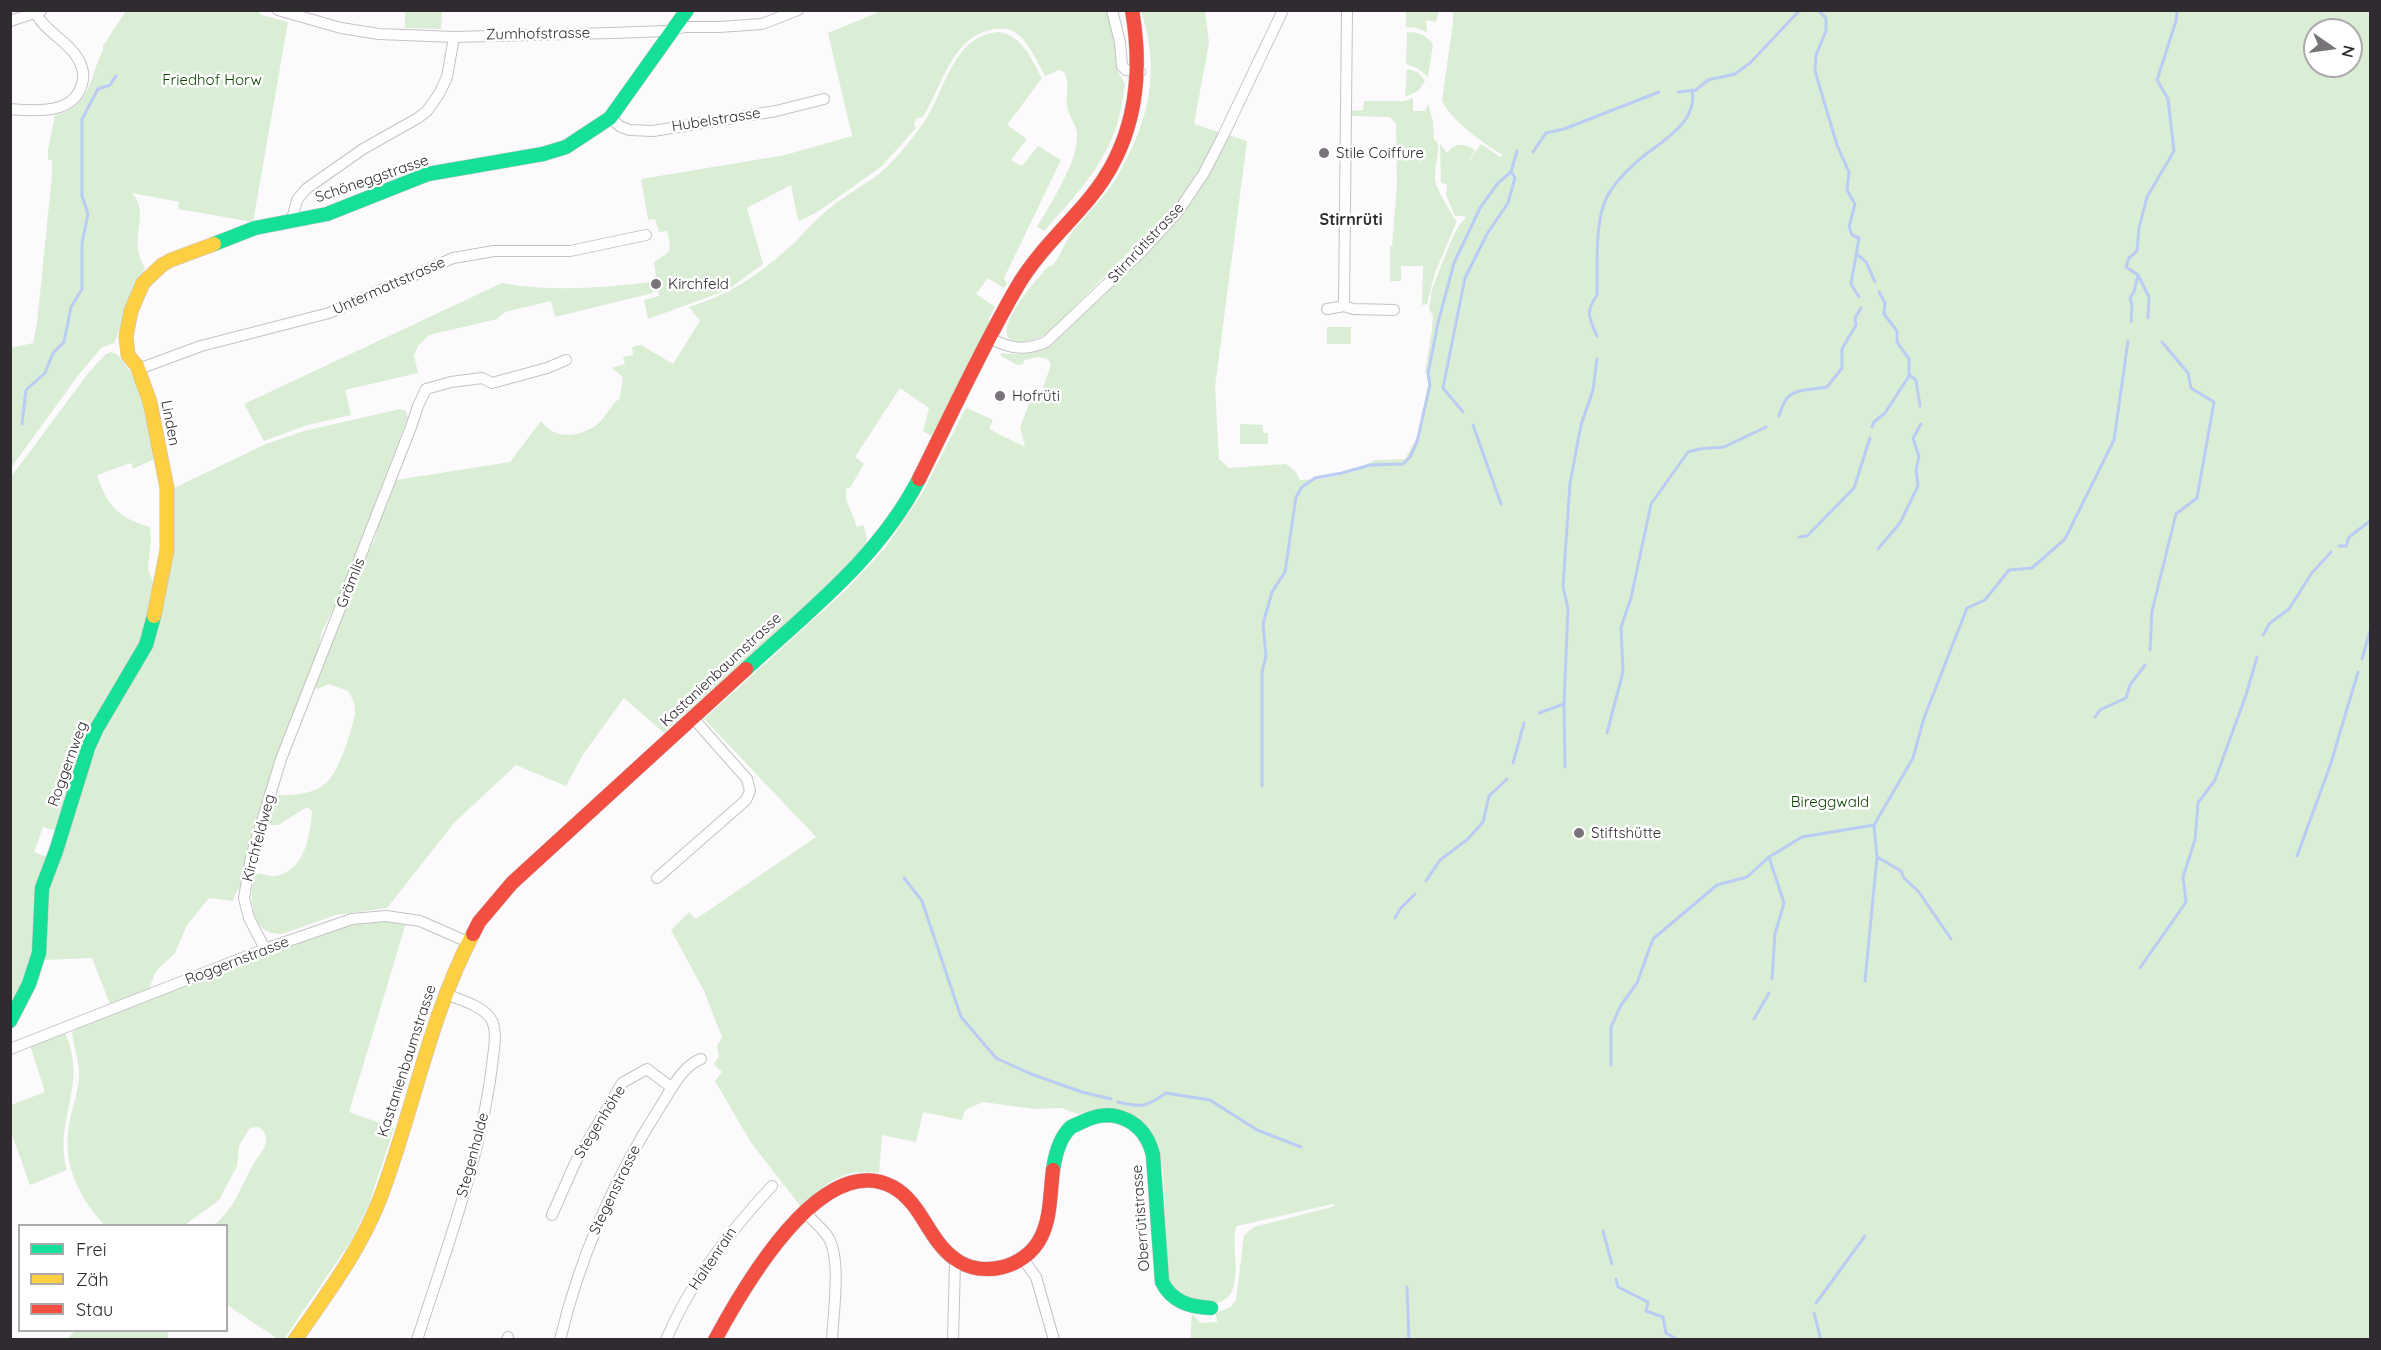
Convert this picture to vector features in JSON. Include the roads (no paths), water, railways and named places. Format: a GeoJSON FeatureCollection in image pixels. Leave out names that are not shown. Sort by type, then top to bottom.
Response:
{"type":"FeatureCollection","features":[{"type":"Feature","properties":{"kind":"street","name":"Zumhofstrasse"},"geometry":{"type":"LineString","coordinates":[[278,10],[341,28],[379,34],[454,36],[611,33],[762,24],[798,10]]}},
{"type":"Feature","properties":{"kind":"street","name":"Schöneggstrasse"},"geometry":{"type":"LineString","coordinates":[[137,366],[128,355],[126,337],[128,322],[143,284],[153,273],[171,260],[255,228],[327,214],[428,174],[543,154],[566,147],[610,118],[687,10]]}},
{"type":"Feature","properties":{"kind":"street"},"geometry":{"type":"LineString","coordinates":[[1112,10],[1120,42],[1122,66],[1126,70],[1140,72]]}},
{"type":"Feature","properties":{"kind":"street","name":"Kastanienbaumstrasse"},"geometry":{"type":"LineString","coordinates":[[295,1340],[344,1270],[374,1212],[446,994],[479,922],[512,883],[854,570],[904,508],[1013,294],[1028,269],[1100,185],[1113,164],[1126,135],[1134,108],[1140,72],[1132,10]]}},
{"type":"Feature","properties":{"kind":"street","name":"Stirnrütistrasse"},"geometry":{"type":"LineString","coordinates":[[990,339],[1009,348],[1020,349],[1033,348],[1046,342],[1142,251],[1177,213],[1204,173],[1282,10]]}},
{"type":"Feature","properties":{"kind":"street"},"geometry":{"type":"LineString","coordinates":[[1344,306],[1347,10]]}},
{"type":"Feature","properties":{"kind":"street"},"geometry":{"type":"LineString","coordinates":[[10,21],[39,12],[42,25],[76,56],[81,65],[83,81],[78,94],[65,105],[46,110],[10,109]]}},
{"type":"Feature","properties":{"kind":"street"},"geometry":{"type":"LineString","coordinates":[[292,219],[297,200],[306,189],[363,149],[427,111],[447,77],[454,36]]}},
{"type":"Feature","properties":{"kind":"street","name":"Hubelstrasse"},"geometry":{"type":"LineString","coordinates":[[610,118],[621,127],[630,130],[653,130],[776,111],[824,99]]}},
{"type":"Feature","properties":{"kind":"street","name":"Untermattstrasse"},"geometry":{"type":"LineString","coordinates":[[137,366],[144,367],[201,346],[329,313],[453,258],[494,251],[570,251],[646,235]]}},
{"type":"Feature","properties":{"kind":"street"},"geometry":{"type":"LineString","coordinates":[[1328,309],[1344,306],[1353,309],[1394,310]]}},
{"type":"Feature","properties":{"kind":"street","name":"Grämlis"},"geometry":{"type":"LineString","coordinates":[[281,759],[377,518],[417,406],[426,389],[451,382],[482,378],[492,383],[547,368],[566,360]]}},
{"type":"Feature","properties":{"kind":"street","name":"Linden"},"geometry":{"type":"LineString","coordinates":[[137,366],[150,402],[167,488]]}},
{"type":"Feature","properties":{"kind":"street","name":"Roggernweg"},"geometry":{"type":"LineString","coordinates":[[10,1021],[29,984],[39,953],[42,888],[88,748],[97,728],[140,657],[150,633],[167,550],[167,488]]}},
{"type":"Feature","properties":{"kind":"street"},"geometry":{"type":"LineString","coordinates":[[657,878],[746,800],[750,791],[747,779],[693,718]]}},
{"type":"Feature","properties":{"kind":"street","name":"Kirchfeldweg"},"geometry":{"type":"LineString","coordinates":[[265,949],[249,918],[244,898],[251,857],[281,759]]}},
{"type":"Feature","properties":{"kind":"street","name":"Roggernstrasse"},"geometry":{"type":"LineString","coordinates":[[10,1049],[265,949],[352,919],[371,917],[420,921],[468,942]]}},
{"type":"Feature","properties":{"kind":"street","name":"Stegenhalde"},"geometry":{"type":"LineString","coordinates":[[417,1340],[480,1134],[494,1049],[493,1022],[487,1014],[446,994]]}},
{"type":"Feature","properties":{"kind":"street","name":"Stegenstrasse"},"geometry":{"type":"LineString","coordinates":[[560,1340],[581,1266],[606,1205],[642,1136],[672,1088],[686,1070],[701,1059]]}},
{"type":"Feature","properties":{"kind":"street","name":"Stegenhöhe"},"geometry":{"type":"LineString","coordinates":[[552,1215],[576,1161],[622,1083],[647,1069],[672,1088]]}},
{"type":"Feature","properties":{"kind":"street","name":"Oberrütistrasse"},"geometry":{"type":"LineString","coordinates":[[1023,1259],[1044,1231],[1049,1213],[1052,1169],[1056,1151],[1064,1136],[1077,1124],[1089,1118],[1113,1114],[1134,1123],[1143,1133],[1153,1154],[1162,1281],[1178,1302],[1189,1306],[1210,1308]]}},
{"type":"Feature","properties":{"kind":"street"},"geometry":{"type":"LineString","coordinates":[[715,1340],[748,1282],[773,1249],[806,1213],[824,1196],[849,1182],[863,1180],[892,1186],[905,1196],[914,1205],[942,1250],[955,1261],[984,1269],[1014,1264],[1023,1259],[1036,1277],[1054,1340]]}},
{"type":"Feature","properties":{"kind":"street","name":"Haltenrain"},"geometry":{"type":"LineString","coordinates":[[666,1340],[687,1298],[719,1248],[772,1185]]}},
{"type":"Feature","properties":{"kind":"street"},"geometry":{"type":"LineString","coordinates":[[806,1213],[828,1237],[833,1250],[835,1265],[832,1340]]}},
{"type":"Feature","properties":{"kind":"street"},"geometry":{"type":"LineString","coordinates":[[953,1340],[955,1261]]}},
{"type":"Feature","properties":{"kind":"waterway"},"geometry":{"type":"LineString","coordinates":[[1678,92],[1696,90],[1708,80],[1735,74],[1750,63],[1800,10]]}},
{"type":"Feature","properties":{"kind":"waterway"},"geometry":{"type":"LineString","coordinates":[[1818,10],[1826,18],[1826,31],[1816,55],[1815,71],[1837,145],[1849,172],[1847,190],[1855,204],[1849,227],[1852,235],[1859,238],[1851,284],[1859,297]]}},
{"type":"Feature","properties":{"kind":"waterway"},"geometry":{"type":"LineString","coordinates":[[2131,322],[2130,298],[2134,292],[2138,275],[2126,267],[2129,258],[2137,251],[2139,228],[2147,197],[2174,151],[2168,99],[2157,80],[2176,21],[2177,10]]}},
{"type":"Feature","properties":{"kind":"waterway"},"geometry":{"type":"LineString","coordinates":[[22,424],[26,390],[45,373],[53,353],[64,342],[71,307],[82,289],[82,243],[88,214],[82,196],[82,119],[98,89],[110,85],[116,76]]}},
{"type":"Feature","properties":{"kind":"waterway"},"geometry":{"type":"LineString","coordinates":[[1597,336],[1590,320],[1590,311],[1597,295],[1599,226],[1605,200],[1614,185],[1627,171],[1679,128],[1690,111],[1693,101],[1692,90]]}},
{"type":"Feature","properties":{"kind":"waterway"},"geometry":{"type":"LineString","coordinates":[[1533,152],[1546,133],[1564,129],[1659,92]]}},
{"type":"Feature","properties":{"kind":"waterway"},"geometry":{"type":"LineString","coordinates":[[1262,786],[1262,672],[1266,656],[1263,624],[1272,592],[1285,572],[1296,497],[1302,487],[1315,478],[1370,465],[1403,464],[1410,457],[1417,442],[1430,385],[1428,374],[1438,323],[1454,263],[1480,208],[1498,183],[1511,172],[1517,151]]}},
{"type":"Feature","properties":{"kind":"waterway"},"geometry":{"type":"LineString","coordinates":[[1463,412],[1443,388],[1465,278],[1487,234],[1508,203],[1515,178],[1512,173]]}},
{"type":"Feature","properties":{"kind":"waterway"},"geometry":{"type":"LineString","coordinates":[[1858,255],[1866,262],[1875,282]]}},
{"type":"Feature","properties":{"kind":"waterway"},"geometry":{"type":"LineString","coordinates":[[2138,275],[2149,297],[2148,318]]}},
{"type":"Feature","properties":{"kind":"waterway"},"geometry":{"type":"LineString","coordinates":[[1879,292],[1885,303],[1884,314],[1897,331],[1897,342],[1909,359],[1909,375],[1916,380],[1920,406]]}},
{"type":"Feature","properties":{"kind":"waterway"},"geometry":{"type":"LineString","coordinates":[[1779,416],[1782,406],[1791,395],[1802,390],[1827,387],[1842,368],[1842,349],[1856,325],[1855,318],[1861,308]]}},
{"type":"Feature","properties":{"kind":"waterway"},"geometry":{"type":"LineString","coordinates":[[1611,1065],[1611,1027],[1621,1005],[1637,983],[1653,939],[1717,885],[1747,877],[1769,857],[1802,837],[1874,825],[1913,758],[1924,718],[1967,608],[1985,600],[2009,570],[2032,568],[2065,539],[2114,440],[2128,341]]}},
{"type":"Feature","properties":{"kind":"waterway"},"geometry":{"type":"LineString","coordinates":[[2150,650],[2152,611],[2176,514],[2197,498],[2214,402],[2191,388],[2188,373],[2162,342]]}},
{"type":"Feature","properties":{"kind":"waterway"},"geometry":{"type":"LineString","coordinates":[[1565,767],[1564,704],[1568,609],[1563,586],[1570,483],[1581,425],[1593,390],[1597,359]]}},
{"type":"Feature","properties":{"kind":"waterway"},"geometry":{"type":"LineString","coordinates":[[1872,427],[1874,422],[1885,413],[1909,376]]}},
{"type":"Feature","properties":{"kind":"waterway"},"geometry":{"type":"LineString","coordinates":[[1878,549],[1900,523],[1918,486],[1916,470],[1919,457],[1913,438],[1921,424]]}},
{"type":"Feature","properties":{"kind":"waterway"},"geometry":{"type":"LineString","coordinates":[[1473,425],[1501,504]]}},
{"type":"Feature","properties":{"kind":"waterway"},"geometry":{"type":"LineString","coordinates":[[1607,733],[1623,672],[1621,627],[1631,598],[1651,504],[1688,452],[1724,447],[1766,427]]}},
{"type":"Feature","properties":{"kind":"waterway"},"geometry":{"type":"LineString","coordinates":[[1799,537],[1807,536],[1854,488],[1870,438]]}},
{"type":"Feature","properties":{"kind":"waterway"},"geometry":{"type":"LineString","coordinates":[[2339,546],[2346,546],[2349,537],[2370,521]]}},
{"type":"Feature","properties":{"kind":"waterway"},"geometry":{"type":"LineString","coordinates":[[2263,635],[2270,623],[2289,609],[2311,574],[2331,552]]}},
{"type":"Feature","properties":{"kind":"waterway"},"geometry":{"type":"LineString","coordinates":[[2362,659],[2370,631]]}},
{"type":"Feature","properties":{"kind":"waterway"},"geometry":{"type":"LineString","coordinates":[[2140,968],[2186,902],[2183,877],[2195,840],[2198,803],[2215,780],[2246,695],[2257,657]]}},
{"type":"Feature","properties":{"kind":"waterway"},"geometry":{"type":"LineString","coordinates":[[2095,717],[2100,710],[2126,698],[2130,685],[2145,665]]}},
{"type":"Feature","properties":{"kind":"waterway"},"geometry":{"type":"LineString","coordinates":[[2297,856],[2330,766],[2358,672]]}},
{"type":"Feature","properties":{"kind":"waterway"},"geometry":{"type":"LineString","coordinates":[[1539,713],[1564,704]]}},
{"type":"Feature","properties":{"kind":"waterway"},"geometry":{"type":"LineString","coordinates":[[1513,763],[1524,723]]}},
{"type":"Feature","properties":{"kind":"waterway"},"geometry":{"type":"LineString","coordinates":[[1426,881],[1440,860],[1468,839],[1483,822],[1489,796],[1507,779]]}},
{"type":"Feature","properties":{"kind":"waterway"},"geometry":{"type":"LineString","coordinates":[[1865,981],[1877,857],[1874,825]]}},
{"type":"Feature","properties":{"kind":"waterway"},"geometry":{"type":"LineString","coordinates":[[1769,857],[1784,903],[1775,934],[1772,979]]}},
{"type":"Feature","properties":{"kind":"waterway"},"geometry":{"type":"LineString","coordinates":[[1877,857],[1901,871],[1904,878],[1919,892],[1951,939]]}},
{"type":"Feature","properties":{"kind":"waterway"},"geometry":{"type":"LineString","coordinates":[[904,878],[922,901],[961,1017],[996,1058],[1031,1074],[1082,1092],[1111,1099]]}},
{"type":"Feature","properties":{"kind":"waterway"},"geometry":{"type":"LineString","coordinates":[[1395,918],[1400,909],[1415,894]]}},
{"type":"Feature","properties":{"kind":"waterway"},"geometry":{"type":"LineString","coordinates":[[1754,1019],[1769,993]]}},
{"type":"Feature","properties":{"kind":"waterway"},"geometry":{"type":"LineString","coordinates":[[1118,1102],[1144,1105],[1166,1093],[1210,1100],[1257,1130],[1301,1147]]}},
{"type":"Feature","properties":{"kind":"waterway"},"geometry":{"type":"LineString","coordinates":[[1603,1231],[1612,1264]]}},
{"type":"Feature","properties":{"kind":"waterway"},"geometry":{"type":"LineString","coordinates":[[1816,1303],[1865,1236]]}},
{"type":"Feature","properties":{"kind":"waterway"},"geometry":{"type":"LineString","coordinates":[[1616,1279],[1618,1287],[1648,1302],[1646,1311],[1663,1317],[1666,1333],[1678,1340]]}},
{"type":"Feature","properties":{"kind":"waterway"},"geometry":{"type":"LineString","coordinates":[[1407,1287],[1409,1340]]}},
{"type":"Feature","properties":{"kind":"waterway"},"geometry":{"type":"LineString","coordinates":[[1814,1313],[1821,1340]]}},
{"type":"Feature","properties":{"kind":"place","name":"Stile Coiffure"},"geometry":{"type":"Point","coordinates":[1324,153]}},
{"type":"Feature","properties":{"kind":"place","name":"Kirchfeld"},"geometry":{"type":"Point","coordinates":[656,284]}},
{"type":"Feature","properties":{"kind":"place","name":"Hofrüti"},"geometry":{"type":"Point","coordinates":[1000,396]}},
{"type":"Feature","properties":{"kind":"place","name":"Stiftshütte"},"geometry":{"type":"Point","coordinates":[1579,833]}},
{"type":"Feature","properties":{"kind":"district","name":"Stirnrüti"},"geometry":{"type":"Point","coordinates":[1351,220]}},
{"type":"Feature","properties":{"kind":"park label","name":"Friedhof Horw"},"geometry":{"type":"Point","coordinates":[212,80]}},
{"type":"Feature","properties":{"kind":"park label","name":"Bireggwald"},"geometry":{"type":"Point","coordinates":[1830,802]}}]}
